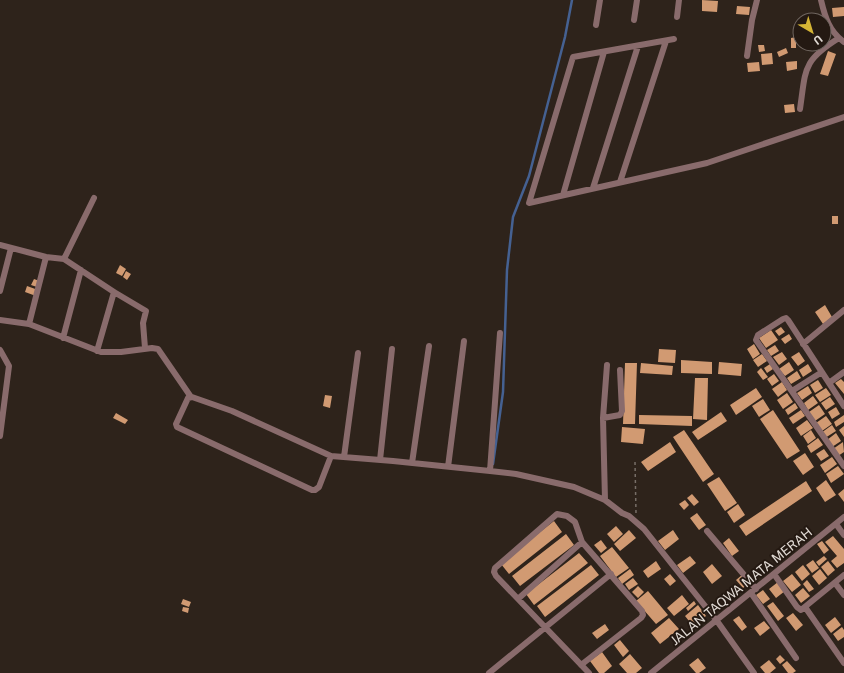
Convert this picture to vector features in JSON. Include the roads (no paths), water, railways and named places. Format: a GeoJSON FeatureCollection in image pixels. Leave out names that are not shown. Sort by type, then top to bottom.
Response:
{"type":"FeatureCollection","features":[{"type":"Feature","properties":{"kind":"street"},"geometry":{"type":"LineString","coordinates":[[596,25],[600,0]]}},
{"type":"Feature","properties":{"kind":"street"},"geometry":{"type":"LineString","coordinates":[[634,20],[637,0]]}},
{"type":"Feature","properties":{"kind":"street"},"geometry":{"type":"LineString","coordinates":[[677,17],[679,0]]}},
{"type":"Feature","properties":{"kind":"street"},"geometry":{"type":"LineString","coordinates":[[747,56],[752,20],[757,0]]}},
{"type":"Feature","properties":{"kind":"street"},"geometry":{"type":"LineString","coordinates":[[800,109],[806,70],[813,58],[824,47],[842,40],[831,30],[825,20],[821,0]]}},
{"type":"Feature","properties":{"kind":"street"},"geometry":{"type":"LineString","coordinates":[[674,39],[573,57],[528,203],[707,163],[844,117]]}},
{"type":"Feature","properties":{"kind":"street"},"geometry":{"type":"LineString","coordinates":[[620,182],[666,41]]}},
{"type":"Feature","properties":{"kind":"street"},"geometry":{"type":"LineString","coordinates":[[593,188],[638,46]]}},
{"type":"Feature","properties":{"kind":"street"},"geometry":{"type":"LineString","coordinates":[[563,195],[604,52]]}},
{"type":"Feature","properties":{"kind":"street"},"geometry":{"type":"LineString","coordinates":[[64,259],[94,198]]}},
{"type":"Feature","properties":{"kind":"street"},"geometry":{"type":"LineString","coordinates":[[0,245],[46,257],[64,259],[146,311],[143,323],[145,348]]}},
{"type":"Feature","properties":{"kind":"street"},"geometry":{"type":"LineString","coordinates":[[0,291],[11,248]]}},
{"type":"Feature","properties":{"kind":"street"},"geometry":{"type":"LineString","coordinates":[[29,324],[46,257]]}},
{"type":"Feature","properties":{"kind":"street"},"geometry":{"type":"LineString","coordinates":[[63,338],[81,270]]}},
{"type":"Feature","properties":{"kind":"street"},"geometry":{"type":"LineString","coordinates":[[97,351],[114,292]]}},
{"type":"Feature","properties":{"kind":"street"},"geometry":{"type":"LineString","coordinates":[[803,344],[844,310]]}},
{"type":"Feature","properties":{"kind":"street"},"geometry":{"type":"LineString","coordinates":[[844,406],[786,318],[760,333],[756,337],[756,340],[844,466]]}},
{"type":"Feature","properties":{"kind":"street"},"geometry":{"type":"LineString","coordinates":[[0,320],[29,324],[101,352],[121,352],[145,348],[158,349],[191,397],[232,411],[331,456],[516,474],[574,487],[605,500],[622,513],[636,521],[644,529],[717,621],[754,673]]}},
{"type":"Feature","properties":{"kind":"street"},"geometry":{"type":"LineString","coordinates":[[492,471],[500,334]]}},
{"type":"Feature","properties":{"kind":"street"},"geometry":{"type":"LineString","coordinates":[[448,467],[464,340]]}},
{"type":"Feature","properties":{"kind":"street"},"geometry":{"type":"LineString","coordinates":[[412,463],[429,346]]}},
{"type":"Feature","properties":{"kind":"street"},"geometry":{"type":"LineString","coordinates":[[380,460],[392,349]]}},
{"type":"Feature","properties":{"kind":"street"},"geometry":{"type":"LineString","coordinates":[[0,350],[9,366],[3,393],[0,436]]}},
{"type":"Feature","properties":{"kind":"street"},"geometry":{"type":"LineString","coordinates":[[344,457],[358,353]]}},
{"type":"Feature","properties":{"kind":"street"},"geometry":{"type":"LineString","coordinates":[[605,500],[603,418],[607,365]]}},
{"type":"Feature","properties":{"kind":"street"},"geometry":{"type":"LineString","coordinates":[[603,418],[617,416],[621,413],[620,370]]}},
{"type":"Feature","properties":{"kind":"street"},"geometry":{"type":"LineString","coordinates":[[792,391],[822,372]]}},
{"type":"Feature","properties":{"kind":"street"},"geometry":{"type":"LineString","coordinates":[[829,383],[844,372]]}},
{"type":"Feature","properties":{"kind":"street"},"geometry":{"type":"LineString","coordinates":[[191,397],[188,398],[177,421],[177,427],[312,490],[319,487],[331,456]]}},
{"type":"Feature","properties":{"kind":"street"},"geometry":{"type":"LineString","coordinates":[[581,665],[643,615],[642,611],[582,542],[575,522],[567,516],[557,514],[495,568],[494,572],[496,576],[519,598],[546,628],[581,665],[589,673]]}},
{"type":"Feature","properties":{"kind":"street","name":"JALAN TAQWA MATA MERAH"},"geometry":{"type":"LineString","coordinates":[[651,673],[844,517]]}},
{"type":"Feature","properties":{"kind":"street"},"geometry":{"type":"LineString","coordinates":[[836,524],[844,535]]}},
{"type":"Feature","properties":{"kind":"street"},"geometry":{"type":"LineString","coordinates":[[707,531],[753,591],[796,658]]}},
{"type":"Feature","properties":{"kind":"street"},"geometry":{"type":"LineString","coordinates":[[519,598],[582,542]]}},
{"type":"Feature","properties":{"kind":"street"},"geometry":{"type":"LineString","coordinates":[[489,673],[546,628],[610,574]]}},
{"type":"Feature","properties":{"kind":"street"},"geometry":{"type":"LineString","coordinates":[[774,574],[797,607],[801,610],[844,575]]}},
{"type":"Feature","properties":{"kind":"street"},"geometry":{"type":"LineString","coordinates":[[834,583],[844,595]]}},
{"type":"Feature","properties":{"kind":"street"},"geometry":{"type":"LineString","coordinates":[[805,607],[844,663]]}},
{"type":"Feature","properties":{"kind":"waterway"},"geometry":{"type":"LineString","coordinates":[[493,464],[503,392],[507,270],[513,217],[529,176],[565,37],[572,0]]}}]}
